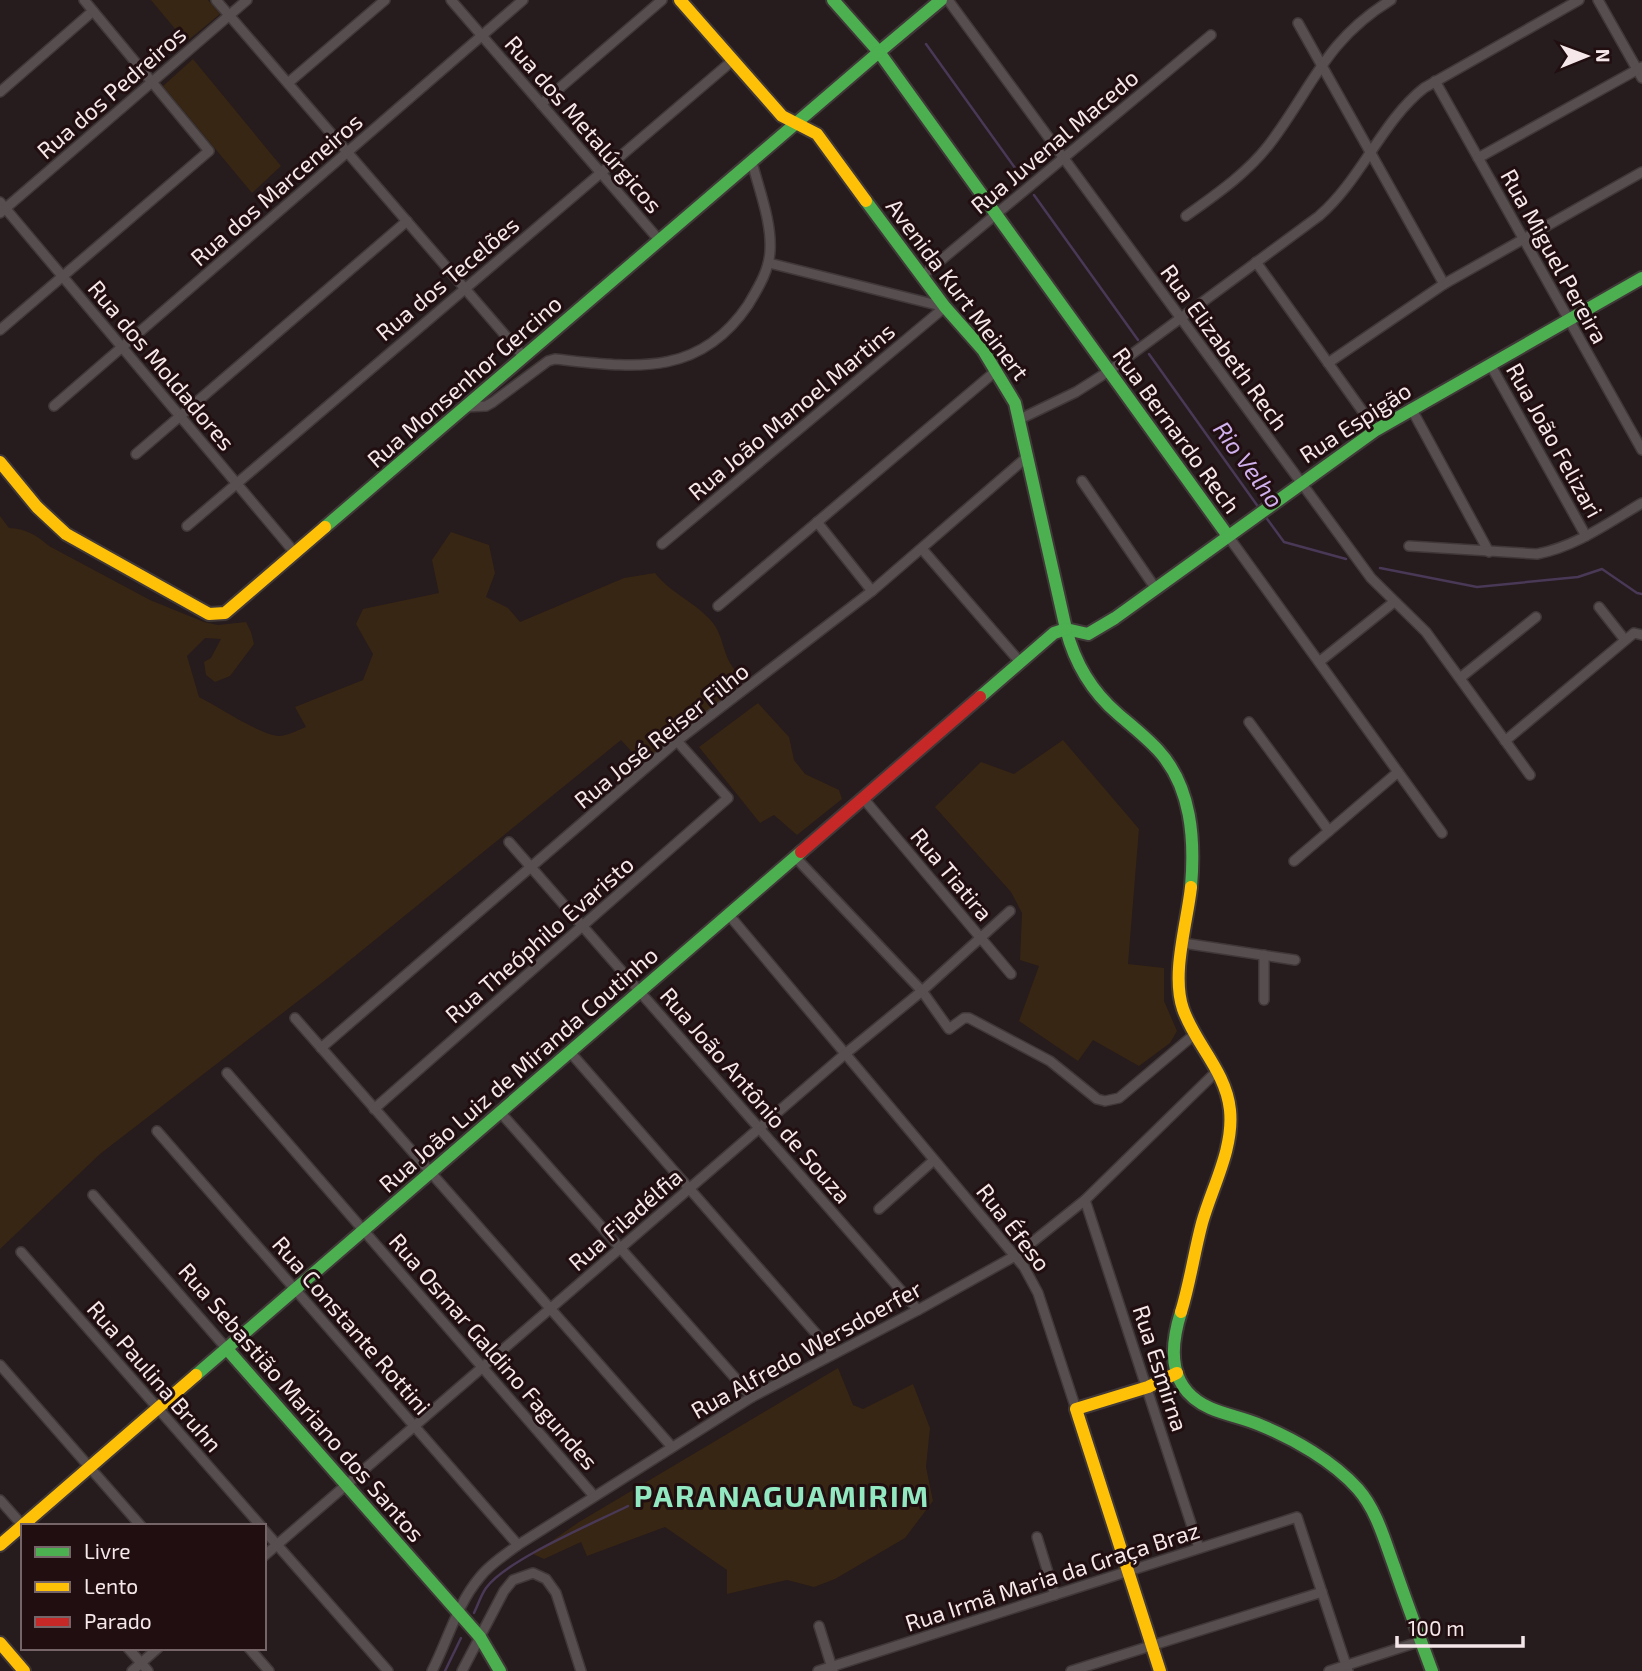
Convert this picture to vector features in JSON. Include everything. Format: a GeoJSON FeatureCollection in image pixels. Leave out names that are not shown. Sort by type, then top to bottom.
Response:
{"type":"FeatureCollection","features":[{"type":"Feature","properties":{"kind":"main road","name":"Avenida Kurt Meinert"},"geometry":{"type":"LineString","coordinates":[[680,0],[782,116],[817,134],[922,276],[997,370],[1015,403],[1020,419],[1066,629],[1079,666]]}},
{"type":"Feature","properties":{"kind":"main road","name":"Rua Bernardo Rech"},"geometry":{"type":"LineString","coordinates":[[833,0],[879,52],[1228,536]]}},
{"type":"Feature","properties":{"kind":"main road","name":"Rua Monsenhor Gercino"},"geometry":{"type":"LineString","coordinates":[[0,462],[37,507],[66,534],[209,614],[225,613],[941,0]]}},
{"type":"Feature","properties":{"kind":"main road","name":"Rua Espigão"},"geometry":{"type":"LineString","coordinates":[[1088,634],[1156,589],[1376,430],[1642,278]]}},
{"type":"Feature","properties":{"kind":"main road"},"geometry":{"type":"LineString","coordinates":[[1066,629],[1088,634],[1079,650],[1079,666],[1100,698],[1146,736],[1166,758],[1183,794],[1192,830],[1194,861],[1179,994],[1184,1012],[1218,1070],[1229,1100],[1229,1134],[1226,1152],[1199,1233],[1175,1333],[1172,1355],[1177,1373],[1191,1396],[1207,1408],[1259,1424],[1325,1463],[1359,1490],[1378,1520],[1432,1671]]}},
{"type":"Feature","properties":{"kind":"main road","name":"Rua João Luiz de Miranda Coutinho"},"geometry":{"type":"LineString","coordinates":[[25,1524],[1020,662],[1054,633],[1066,629]]}},
{"type":"Feature","properties":{"kind":"main road","name":"Rua Sebastião Mariano dos Santos"},"geometry":{"type":"LineString","coordinates":[[227,1349],[480,1637],[500,1671]]}},
{"type":"Feature","properties":{"kind":"main road"},"geometry":{"type":"LineString","coordinates":[[1076,1409],[1148,1387],[1177,1373]]}},
{"type":"Feature","properties":{"kind":"main road","name":"Rua Éfeso"},"geometry":{"type":"LineString","coordinates":[[1076,1409],[1160,1671]]}},
{"type":"Feature","properties":{"kind":"main road","name":"Rua João Luiz de Miranda Coutinho"},"geometry":{"type":"LineString","coordinates":[[0,1545],[21,1528]]}},
{"type":"Feature","properties":{"kind":"main road"},"geometry":{"type":"LineString","coordinates":[[0,1643],[24,1671]]}},
{"type":"Feature","properties":{"kind":"street"},"geometry":{"type":"LineString","coordinates":[[0,330],[209,151],[84,0]]}},
{"type":"Feature","properties":{"kind":"street"},"geometry":{"type":"LineString","coordinates":[[216,0],[524,357]]}},
{"type":"Feature","properties":{"kind":"street","name":"Rua dos Pedreiros"},"geometry":{"type":"LineString","coordinates":[[2,208],[247,0]]}},
{"type":"Feature","properties":{"kind":"street"},"geometry":{"type":"LineString","coordinates":[[288,83],[385,0]]}},
{"type":"Feature","properties":{"kind":"street","name":"Rua dos Metalúrgicos"},"geometry":{"type":"LineString","coordinates":[[451,0],[660,241]]}},
{"type":"Feature","properties":{"kind":"street","name":"Rua dos Marceneiros"},"geometry":{"type":"LineString","coordinates":[[54,407],[523,0]]}},
{"type":"Feature","properties":{"kind":"street"},"geometry":{"type":"LineString","coordinates":[[541,104],[662,0]]}},
{"type":"Feature","properties":{"kind":"street","name":"Rua Elizabeth Rech"},"geometry":{"type":"LineString","coordinates":[[948,0],[1371,578],[1419,624],[1530,775]]}},
{"type":"Feature","properties":{"kind":"street"},"geometry":{"type":"LineString","coordinates":[[1186,216],[1235,180],[1266,148],[1321,64],[1353,27],[1391,0]]}},
{"type":"Feature","properties":{"kind":"street"},"geometry":{"type":"LineString","coordinates":[[1020,419],[1070,396],[1109,371],[1330,207],[1411,99],[1435,81],[1580,0]]}},
{"type":"Feature","properties":{"kind":"street"},"geometry":{"type":"LineString","coordinates":[[1478,158],[1640,71],[1598,0]]}},
{"type":"Feature","properties":{"kind":"street"},"geometry":{"type":"LineString","coordinates":[[0,92],[93,11]]}},
{"type":"Feature","properties":{"kind":"street"},"geometry":{"type":"LineString","coordinates":[[1298,23],[1444,284]]}},
{"type":"Feature","properties":{"kind":"street","name":"Rua Juvenal Macedo"},"geometry":{"type":"LineString","coordinates":[[922,276],[1211,35]]}},
{"type":"Feature","properties":{"kind":"street","name":"Rua dos Tecelões"},"geometry":{"type":"LineString","coordinates":[[187,526],[732,61]]}},
{"type":"Feature","properties":{"kind":"street","name":"Rua Miguel Pereira"},"geometry":{"type":"LineString","coordinates":[[1435,81],[1642,450]]}},
{"type":"Feature","properties":{"kind":"street"},"geometry":{"type":"LineString","coordinates":[[465,407],[486,406],[548,361],[555,359],[645,366],[668,362],[696,352],[720,338],[737,320],[758,288],[769,263],[771,248],[768,225],[752,162]]}},
{"type":"Feature","properties":{"kind":"street"},"geometry":{"type":"LineString","coordinates":[[1328,363],[1444,284],[1642,172]]}},
{"type":"Feature","properties":{"kind":"street","name":"Rua dos Moldadores"},"geometry":{"type":"LineString","coordinates":[[2,208],[63,276],[295,553]]}},
{"type":"Feature","properties":{"kind":"street"},"geometry":{"type":"LineString","coordinates":[[136,454],[407,221]]}},
{"type":"Feature","properties":{"kind":"street"},"geometry":{"type":"LineString","coordinates":[[1256,262],[1376,430]]}},
{"type":"Feature","properties":{"kind":"street"},"geometry":{"type":"LineString","coordinates":[[769,263],[946,307]]}},
{"type":"Feature","properties":{"kind":"street","name":"Rua João Manoel Martins"},"geometry":{"type":"LineString","coordinates":[[662,544],[946,307]]}},
{"type":"Feature","properties":{"kind":"street","name":"Rua João Felizari"},"geometry":{"type":"LineString","coordinates":[[1490,364],[1587,536]]}},
{"type":"Feature","properties":{"kind":"street"},"geometry":{"type":"LineString","coordinates":[[718,606],[997,370]]}},
{"type":"Feature","properties":{"kind":"street"},"geometry":{"type":"LineString","coordinates":[[1411,408],[1489,552]]}},
{"type":"Feature","properties":{"kind":"street","name":"Rua José Reiser Filho"},"geometry":{"type":"LineString","coordinates":[[321,1048],[677,741],[872,591],[1028,456]]}},
{"type":"Feature","properties":{"kind":"street"},"geometry":{"type":"LineString","coordinates":[[1082,481],[1156,589]]}},
{"type":"Feature","properties":{"kind":"street"},"geometry":{"type":"LineString","coordinates":[[1409,546],[1536,554],[1558,549],[1587,536],[1642,503]]}},
{"type":"Feature","properties":{"kind":"street"},"geometry":{"type":"LineString","coordinates":[[817,522],[872,591]]}},
{"type":"Feature","properties":{"kind":"street","name":"Rua Bernardo Rech"},"geometry":{"type":"LineString","coordinates":[[1228,536],[1442,833]]}},
{"type":"Feature","properties":{"kind":"street"},"geometry":{"type":"LineString","coordinates":[[922,549],[1020,662]]}},
{"type":"Feature","properties":{"kind":"street"},"geometry":{"type":"LineString","coordinates":[[1319,662],[1394,601]]}},
{"type":"Feature","properties":{"kind":"street"},"geometry":{"type":"LineString","coordinates":[[1599,607],[1625,640]]}},
{"type":"Feature","properties":{"kind":"street"},"geometry":{"type":"LineString","coordinates":[[1460,678],[1536,617]]}},
{"type":"Feature","properties":{"kind":"street"},"geometry":{"type":"LineString","coordinates":[[1505,741],[1625,640],[1638,634]]}},
{"type":"Feature","properties":{"kind":"street"},"geometry":{"type":"LineString","coordinates":[[1249,722],[1329,831]]}},
{"type":"Feature","properties":{"kind":"street","name":"Rua Theóphilo Evaristo"},"geometry":{"type":"LineString","coordinates":[[374,1109],[728,798],[677,741]]}},
{"type":"Feature","properties":{"kind":"street"},"geometry":{"type":"LineString","coordinates":[[1294,861],[1398,772]]}},
{"type":"Feature","properties":{"kind":"street","name":"Rua Tiatira"},"geometry":{"type":"LineString","coordinates":[[863,798],[1011,974]]}},
{"type":"Feature","properties":{"kind":"street","name":"Rua João Antônio de Souza"},"geometry":{"type":"LineString","coordinates":[[509,842],[918,1310]]}},
{"type":"Feature","properties":{"kind":"street"},"geometry":{"type":"LineString","coordinates":[[796,858],[922,991],[949,1028],[964,1018],[969,1018],[1050,1062],[1097,1098],[1105,1101],[1119,1098],[1196,1033]]}},
{"type":"Feature","properties":{"kind":"street","name":"Rua Filadélfia"},"geometry":{"type":"LineString","coordinates":[[266,1554],[845,1054],[922,991],[1010,911]]}},
{"type":"Feature","properties":{"kind":"street","name":"Rua Éfeso"},"geometry":{"type":"LineString","coordinates":[[729,915],[1015,1255],[1032,1279],[1076,1409]]}},
{"type":"Feature","properties":{"kind":"street"},"geometry":{"type":"LineString","coordinates":[[1183,943],[1295,960]]}},
{"type":"Feature","properties":{"kind":"street"},"geometry":{"type":"LineString","coordinates":[[1264,955],[1264,1000]]}},
{"type":"Feature","properties":{"kind":"street"},"geometry":{"type":"LineString","coordinates":[[295,1018],[672,1447]]}},
{"type":"Feature","properties":{"kind":"street"},"geometry":{"type":"LineString","coordinates":[[570,1052],[832,1353]]}},
{"type":"Feature","properties":{"kind":"street","name":"Rua Alfredo Wersdoerfer"},"geometry":{"type":"LineString","coordinates":[[432,1671],[458,1612],[481,1575],[518,1545],[752,1397],[918,1310],[1015,1255],[1085,1200],[1218,1070]]}},
{"type":"Feature","properties":{"kind":"street","name":"Rua Osmar Galdino Fagundes"},"geometry":{"type":"LineString","coordinates":[[227,1073],[594,1496]]}},
{"type":"Feature","properties":{"kind":"street"},"geometry":{"type":"LineString","coordinates":[[500,1112],[752,1397]]}},
{"type":"Feature","properties":{"kind":"street","name":"Rua Constante Rottini"},"geometry":{"type":"LineString","coordinates":[[157,1130],[518,1545]]}},
{"type":"Feature","properties":{"kind":"street"},"geometry":{"type":"LineString","coordinates":[[878,1209],[934,1160]]}},
{"type":"Feature","properties":{"kind":"street","name":"Rua Sebastião Mariano dos Santos"},"geometry":{"type":"LineString","coordinates":[[93,1195],[227,1349]]}},
{"type":"Feature","properties":{"kind":"street","name":"Rua Esmirna"},"geometry":{"type":"LineString","coordinates":[[1085,1200],[1199,1548]]}},
{"type":"Feature","properties":{"kind":"street","name":"Rua Paulina Bruhn"},"geometry":{"type":"LineString","coordinates":[[21,1252],[260,1524]]}},
{"type":"Feature","properties":{"kind":"street"},"geometry":{"type":"LineString","coordinates":[[0,1365],[139,1524]]}},
{"type":"Feature","properties":{"kind":"street"},"geometry":{"type":"LineString","coordinates":[[0,1500],[21,1524]]}},
{"type":"Feature","properties":{"kind":"street","name":"Rua Irmã Maria da Graça Braz"},"geometry":{"type":"LineString","coordinates":[[818,1671],[833,1669],[1297,1517],[1322,1592]]}},
{"type":"Feature","properties":{"kind":"street","name":"Rua Paulina Bruhn"},"geometry":{"type":"LineString","coordinates":[[266,1531],[388,1671]]}},
{"type":"Feature","properties":{"kind":"street"},"geometry":{"type":"LineString","coordinates":[[1037,1538],[1055,1595]]}},
{"type":"Feature","properties":{"kind":"street"},"geometry":{"type":"LineString","coordinates":[[462,1671],[508,1585],[519,1576],[533,1573],[546,1579],[556,1593],[581,1671]]}},
{"type":"Feature","properties":{"kind":"street"},"geometry":{"type":"LineString","coordinates":[[1071,1671],[1322,1592],[1347,1668]]}},
{"type":"Feature","properties":{"kind":"street"},"geometry":{"type":"LineString","coordinates":[[819,1626],[833,1669]]}},
{"type":"Feature","properties":{"kind":"street"},"geometry":{"type":"LineString","coordinates":[[1329,1671],[1347,1668],[1421,1641]]}},
{"type":"Feature","properties":{"kind":"street"},"geometry":{"type":"LineString","coordinates":[[130,1650],[148,1671]]}},
{"type":"Feature","properties":{"kind":"street"},"geometry":{"type":"LineString","coordinates":[[132,1671],[156,1650]]}},
{"type":"Feature","properties":{"kind":"street"},"geometry":{"type":"LineString","coordinates":[[251,1650],[269,1671]]}},
{"type":"Feature","properties":{"kind":"shaded area"},"geometry":{"type":"Polygon","coordinates":[[[151,0],[208,0],[220,14],[186,42],[151,0]]]}},
{"type":"Feature","properties":{"kind":"shaded area"},"geometry":{"type":"Polygon","coordinates":[[[193,59],[281,166],[252,193],[163,86],[193,59]]]}},
{"type":"Feature","properties":{"kind":"shaded area"},"geometry":{"type":"Polygon","coordinates":[[[0,516],[9,528],[30,533],[150,600],[204,622],[218,625],[246,622],[254,644],[230,676],[215,682],[206,675],[204,662],[211,658],[221,639],[205,638],[187,656],[199,697],[251,726],[279,736],[306,727],[295,707],[363,680],[373,654],[356,624],[363,609],[439,593],[432,560],[451,532],[489,545],[495,573],[486,597],[508,608],[520,622],[624,578],[655,573],[713,623],[740,683],[737,691],[642,763],[621,740],[328,978],[100,1154],[0,1249],[0,516]]]}},
{"type":"Feature","properties":{"kind":"shaded area"},"geometry":{"type":"Polygon","coordinates":[[[758,703],[789,737],[794,760],[805,774],[839,790],[842,799],[797,835],[774,815],[760,823],[699,747],[758,703]]]}},
{"type":"Feature","properties":{"kind":"shaded area"},"geometry":{"type":"Polygon","coordinates":[[[1063,740],[1139,829],[1128,964],[1164,968],[1164,1001],[1177,1031],[1170,1043],[1139,1066],[1093,1040],[1078,1061],[1019,1021],[1039,966],[1020,960],[1022,913],[1011,892],[935,807],[981,762],[1014,774],[1063,740]]]}},
{"type":"Feature","properties":{"kind":"shaded area"},"geometry":{"type":"Polygon","coordinates":[[[838,1368],[853,1405],[863,1409],[913,1384],[930,1428],[926,1467],[933,1501],[905,1538],[835,1579],[814,1587],[787,1580],[727,1594],[727,1570],[665,1527],[587,1556],[581,1542],[544,1559],[533,1554],[579,1522],[838,1368]]]}},
{"type":"Feature","properties":{"kind":"waterway","name":"Rio Velho"},"geometry":{"type":"LineString","coordinates":[[926,44],[1023,179]]}},
{"type":"Feature","properties":{"kind":"waterway","name":"Rio Velho"},"geometry":{"type":"LineString","coordinates":[[1034,195],[1138,340]]}},
{"type":"Feature","properties":{"kind":"waterway","name":"Rio Velho"},"geometry":{"type":"LineString","coordinates":[[1149,354],[1259,508]]}},
{"type":"Feature","properties":{"kind":"waterway","name":"Rio Velho"},"geometry":{"type":"LineString","coordinates":[[1265,516],[1284,542],[1346,559]]}},
{"type":"Feature","properties":{"kind":"waterway","name":"Rio Velho"},"geometry":{"type":"LineString","coordinates":[[1380,568],[1477,587],[1578,577],[1602,569],[1642,594]]}},
{"type":"Feature","properties":{"kind":"waterway"},"geometry":{"type":"LineString","coordinates":[[474,1613],[486,1588],[496,1577],[531,1554],[628,1506]]}},
{"type":"Feature","properties":{"kind":"waterway"},"geometry":{"type":"LineString","coordinates":[[445,1671],[461,1638]]}},
{"type":"Feature","properties":{"kind":"traffic: fast"},"geometry":{"type":"LineString","coordinates":[[833,0],[879,52],[1228,536]]}},
{"type":"Feature","properties":{"kind":"traffic: fast"},"geometry":{"type":"LineString","coordinates":[[879,52],[941,0]]}},
{"type":"Feature","properties":{"kind":"traffic: fast"},"geometry":{"type":"LineString","coordinates":[[325,527],[879,52]]}},
{"type":"Feature","properties":{"kind":"traffic: fast"},"geometry":{"type":"LineString","coordinates":[[866,201],[945,307],[983,350],[1015,403],[1070,642],[1079,665],[1092,686],[1108,705],[1158,750],[1178,780],[1189,815],[1191,887]]}},
{"type":"Feature","properties":{"kind":"traffic: fast"},"geometry":{"type":"LineString","coordinates":[[1066,629],[1088,634],[1115,618],[1376,430],[1642,278]]}},
{"type":"Feature","properties":{"kind":"traffic: fast"},"geometry":{"type":"LineString","coordinates":[[980,697],[1054,633],[1066,629]]}},
{"type":"Feature","properties":{"kind":"traffic: fast"},"geometry":{"type":"LineString","coordinates":[[196,1375],[801,852]]}},
{"type":"Feature","properties":{"kind":"traffic: fast"},"geometry":{"type":"LineString","coordinates":[[1181,1312],[1174,1354],[1175,1367],[1186,1390],[1210,1408],[1260,1425],[1312,1452],[1337,1469],[1365,1498],[1379,1526],[1432,1671]]}},
{"type":"Feature","properties":{"kind":"traffic: fast"},"geometry":{"type":"LineString","coordinates":[[227,1349],[480,1637],[500,1671]]}},
{"type":"Feature","properties":{"kind":"traffic: slow"},"geometry":{"type":"LineString","coordinates":[[680,0],[782,116],[817,134],[866,201]]}},
{"type":"Feature","properties":{"kind":"traffic: slow"},"geometry":{"type":"LineString","coordinates":[[0,462],[37,507],[66,534],[209,614],[225,613],[325,527]]}},
{"type":"Feature","properties":{"kind":"traffic: slow"},"geometry":{"type":"LineString","coordinates":[[1181,1312],[1202,1223],[1226,1153],[1230,1125],[1230,1110],[1223,1083],[1188,1022],[1180,995],[1179,965],[1191,887]]}},
{"type":"Feature","properties":{"kind":"traffic: slow"},"geometry":{"type":"LineString","coordinates":[[1160,1671],[1076,1409],[1148,1387],[1177,1373]]}},
{"type":"Feature","properties":{"kind":"traffic: slow"},"geometry":{"type":"LineString","coordinates":[[24,1524],[196,1375]]}},
{"type":"Feature","properties":{"kind":"traffic: slow"},"geometry":{"type":"LineString","coordinates":[[0,1545],[21,1527]]}},
{"type":"Feature","properties":{"kind":"traffic: slow"},"geometry":{"type":"LineString","coordinates":[[0,1643],[24,1671]]}},
{"type":"Feature","properties":{"kind":"traffic: jam"},"geometry":{"type":"LineString","coordinates":[[801,852],[980,697]]}},
{"type":"Feature","properties":{"kind":"district","name":"PARANAGUAMIRIM"},"geometry":{"type":"Point","coordinates":[782,1495]}}]}
